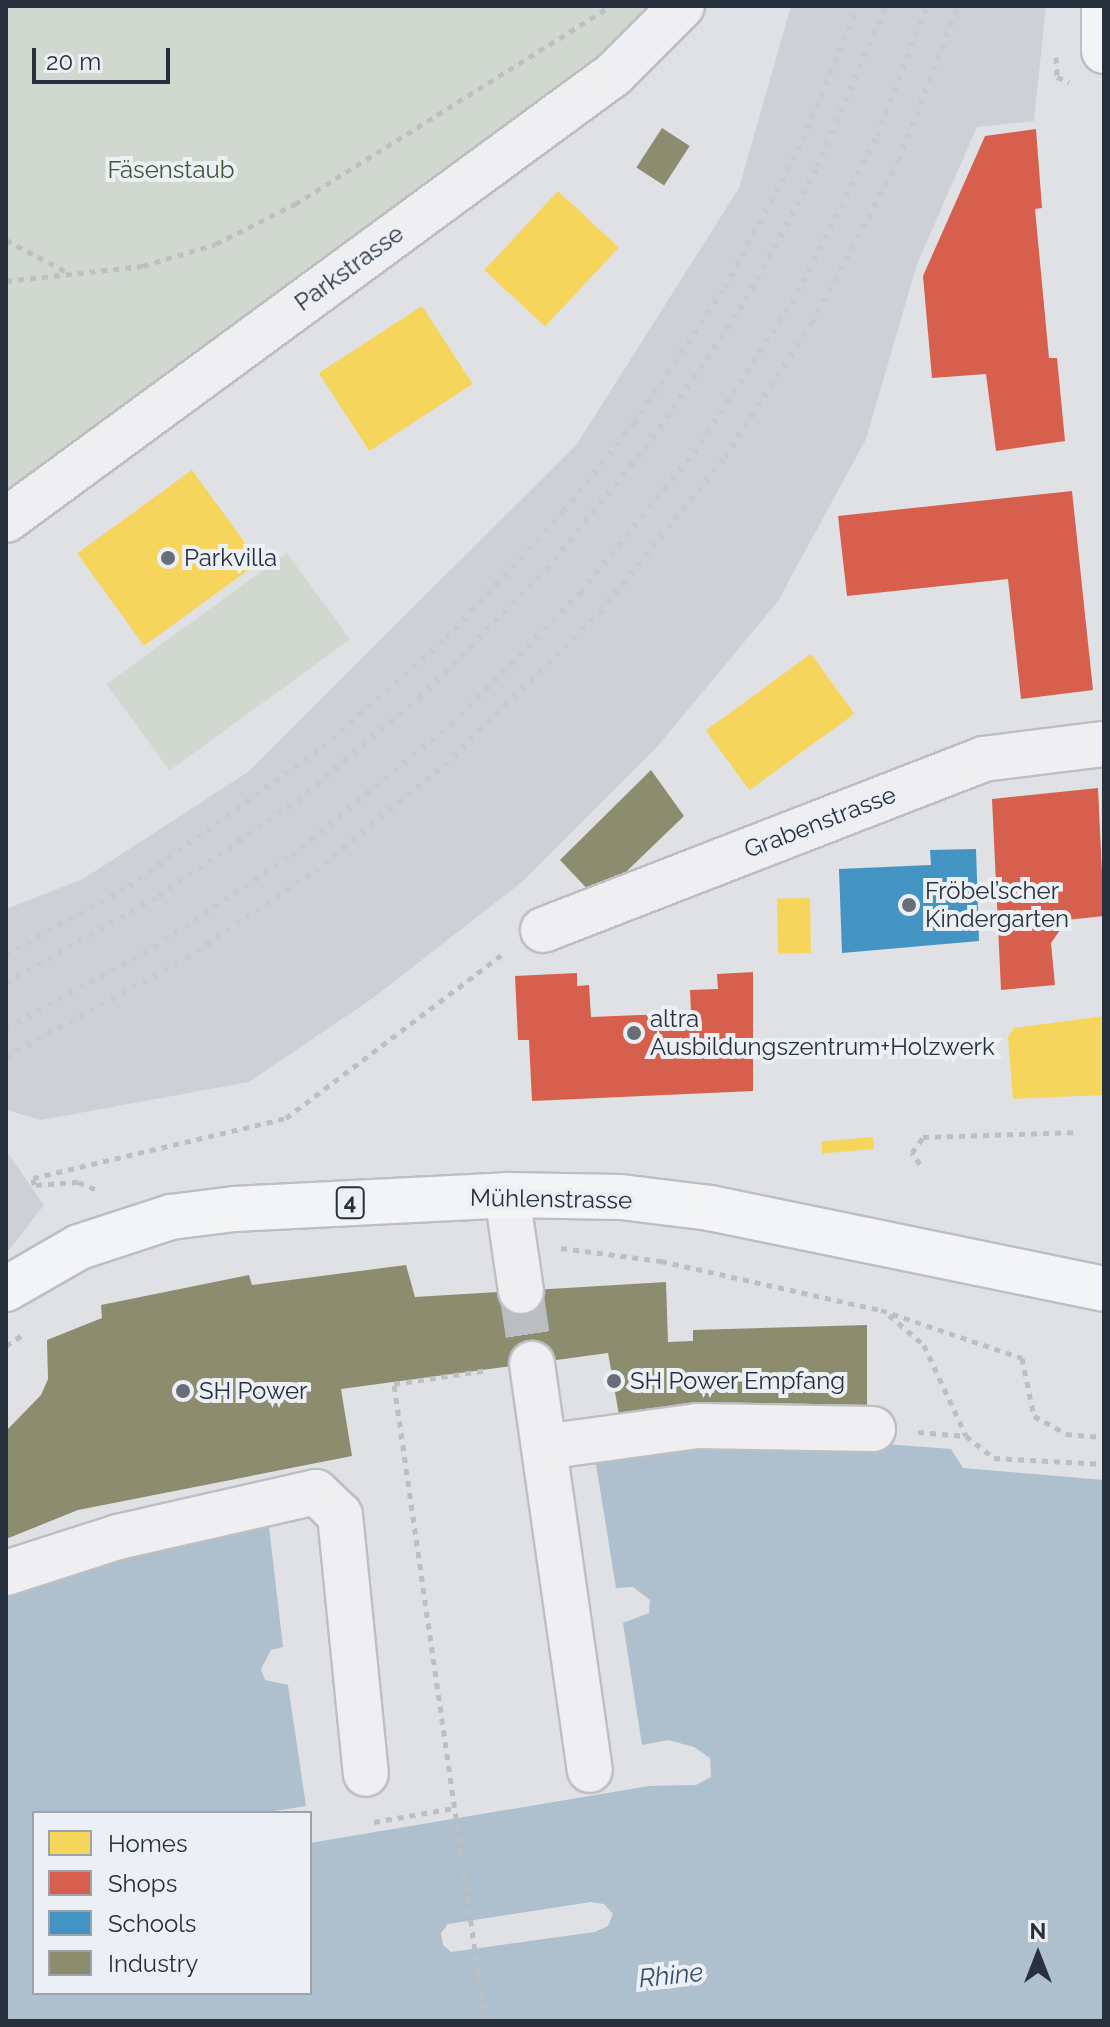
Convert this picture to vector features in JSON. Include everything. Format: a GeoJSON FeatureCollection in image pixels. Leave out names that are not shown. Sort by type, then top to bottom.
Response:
{"type":"FeatureCollection","features":[{"type":"Feature","properties":{"kind":"main road"},"geometry":{"type":"LineString","coordinates":[[1104,6],[1104,51]]}},
{"type":"Feature","properties":{"kind":"main road","name":"Mühlenstrasse"},"geometry":{"type":"LineString","coordinates":[[6,1289],[79,1247],[171,1217],[234,1209],[507,1195],[621,1197],[710,1208],[1104,1289]]}},
{"type":"Feature","properties":{"kind":"street","name":"Parkstrasse"},"geometry":{"type":"LineString","coordinates":[[6,520],[614,74],[682,6]]}},
{"type":"Feature","properties":{"kind":"street","name":"Grabenstrasse"},"geometry":{"type":"LineString","coordinates":[[543,930],[983,759],[1104,744]]}},
{"type":"Feature","properties":{"kind":"street"},"geometry":{"type":"LineString","coordinates":[[507,1195],[521,1291]]}},
{"type":"Feature","properties":{"kind":"street"},"geometry":{"type":"LineString","coordinates":[[532,1364],[590,1770]]}},
{"type":"Feature","properties":{"kind":"street"},"geometry":{"type":"LineString","coordinates":[[544,1447],[698,1426],[873,1429]]}},
{"type":"Feature","properties":{"kind":"street"},"geometry":{"type":"LineString","coordinates":[[6,1573],[118,1537],[316,1492],[340,1515],[366,1774]]}},
{"type":"Feature","properties":{"kind":"path"},"geometry":{"type":"LineString","coordinates":[[6,281],[143,266],[216,244],[295,204],[611,6]]}},
{"type":"Feature","properties":{"kind":"path"},"geometry":{"type":"LineString","coordinates":[[6,240],[68,272]]}},
{"type":"Feature","properties":{"kind":"path"},"geometry":{"type":"LineString","coordinates":[[95,1189],[78,1182],[34,1185],[33,1178],[286,1118],[481,966],[543,930]]}},
{"type":"Feature","properties":{"kind":"path"},"geometry":{"type":"LineString","coordinates":[[920,1164],[912,1153],[923,1137],[1079,1132]]}},
{"type":"Feature","properties":{"kind":"path","name":"Mühlenstrasse"},"geometry":{"type":"LineString","coordinates":[[514,1245],[661,1261],[881,1310],[1022,1358],[1034,1416],[1066,1434],[1104,1437]]}},
{"type":"Feature","properties":{"kind":"path"},"geometry":{"type":"LineString","coordinates":[[881,1310],[924,1345],[966,1436],[994,1458],[1104,1464]]}},
{"type":"Feature","properties":{"kind":"path"},"geometry":{"type":"LineString","coordinates":[[6,1346],[28,1331]]}},
{"type":"Feature","properties":{"kind":"path"},"geometry":{"type":"LineString","coordinates":[[485,2021],[394,1384],[532,1364]]}},
{"type":"Feature","properties":{"kind":"shaded area"},"geometry":{"type":"Polygon","coordinates":[[[791,6],[1046,6],[1034,121],[977,127],[917,264],[866,439],[778,601],[657,747],[522,882],[373,998],[249,1082],[41,1120],[6,1110],[6,909],[83,879],[248,772],[577,444],[739,188],[791,6]]]}},
{"type":"Feature","properties":{"kind":"shaded area"},"geometry":{"type":"Polygon","coordinates":[[[6,1151],[44,1205],[6,1254],[6,1151]]]}},
{"type":"Feature","properties":{"kind":"green space","name":"Fäsenstaub"},"geometry":{"type":"Polygon","coordinates":[[[6,6],[662,6],[6,501],[6,6]]]}},
{"type":"Feature","properties":{"kind":"green space"},"geometry":{"type":"Polygon","coordinates":[[[287,553],[350,640],[169,771],[107,684],[287,553]]]}},
{"type":"Feature","properties":{"kind":"water","name":"Rhine"},"geometry":{"type":"Polygon","coordinates":[[[805,1438],[951,1449],[963,1468],[1104,1480],[1104,2021],[6,2021],[6,1598],[128,1554],[269,1527],[283,1647],[271,1650],[261,1669],[265,1680],[288,1685],[306,1806],[275,1811],[32,1811],[32,1995],[312,1995],[312,1843],[649,1786],[696,1785],[711,1777],[710,1758],[694,1747],[668,1740],[642,1745],[623,1623],[649,1613],[650,1600],[633,1587],[616,1588],[595,1458],[732,1440],[805,1438]],[[591,1902],[448,1924],[441,1933],[443,1945],[451,1952],[595,1932],[608,1926],[613,1914],[604,1904],[591,1902]]]}},
{"type":"Feature","properties":{"kind":"building: Homes"},"geometry":{"type":"Polygon","coordinates":[[[558,191],[619,248],[545,327],[484,270],[558,191]]]}},
{"type":"Feature","properties":{"kind":"building: Homes"},"geometry":{"type":"Polygon","coordinates":[[[422,306],[473,384],[369,451],[319,373],[422,306]]]}},
{"type":"Feature","properties":{"kind":"building: Homes","name":"Parkvilla"},"geometry":{"type":"Polygon","coordinates":[[[192,470],[259,562],[144,646],[77,553],[192,470]]]}},
{"type":"Feature","properties":{"kind":"building: Homes"},"geometry":{"type":"Polygon","coordinates":[[[811,654],[854,714],[749,790],[706,730],[811,654]]]}},
{"type":"Feature","properties":{"kind":"building: Homes"},"geometry":{"type":"Polygon","coordinates":[[[810,898],[811,953],[778,954],[777,899],[810,898]]]}},
{"type":"Feature","properties":{"kind":"building: Homes"},"geometry":{"type":"Polygon","coordinates":[[[1104,1016],[1104,1095],[1013,1099],[1008,1037],[1014,1028],[1104,1016]]]}},
{"type":"Feature","properties":{"kind":"building: Homes"},"geometry":{"type":"Polygon","coordinates":[[[873,1137],[874,1149],[822,1153],[821,1142],[873,1137]]]}},
{"type":"Feature","properties":{"kind":"building: Shops"},"geometry":{"type":"Polygon","coordinates":[[[1036,129],[1042,208],[1035,209],[1049,358],[1057,358],[1065,441],[996,451],[986,374],[932,378],[923,276],[985,136],[1036,129]]]}},
{"type":"Feature","properties":{"kind":"building: Shops"},"geometry":{"type":"Polygon","coordinates":[[[1072,491],[1093,690],[1021,699],[1008,579],[847,596],[838,516],[1072,491]]]}},
{"type":"Feature","properties":{"kind":"building: Shops"},"geometry":{"type":"Polygon","coordinates":[[[1098,788],[1104,916],[1067,920],[1051,943],[1055,985],[1001,990],[992,799],[1098,788]]]}},
{"type":"Feature","properties":{"kind":"building: Shops","name":"altra Ausbildungszentrum+Holzwerk"},"geometry":{"type":"Polygon","coordinates":[[[753,972],[753,1091],[532,1101],[529,1040],[518,1040],[515,976],[577,973],[577,986],[589,985],[591,1017],[691,1013],[690,990],[718,989],[717,974],[753,972]]]}},
{"type":"Feature","properties":{"kind":"building: Schools","name":"Fröbel’scher Kindergarten"},"geometry":{"type":"Polygon","coordinates":[[[976,849],[979,941],[842,953],[839,869],[931,865],[930,850],[976,849]]]}},
{"type":"Feature","properties":{"kind":"building: Industry"},"geometry":{"type":"Polygon","coordinates":[[[662,128],[690,146],[664,185],[636,167],[662,128]]]}},
{"type":"Feature","properties":{"kind":"building: Industry"},"geometry":{"type":"Polygon","coordinates":[[[651,770],[684,816],[603,894],[594,896],[560,860],[651,770]]]}},
{"type":"Feature","properties":{"kind":"building: Industry"},"geometry":{"type":"Polygon","coordinates":[[[406,1265],[415,1297],[666,1282],[668,1342],[693,1341],[693,1330],[867,1325],[867,1408],[672,1407],[672,1419],[621,1426],[608,1353],[341,1389],[352,1456],[78,1510],[6,1539],[6,1431],[41,1395],[48,1379],[47,1340],[102,1318],[101,1305],[249,1275],[252,1285],[406,1265]]]}},
{"type":"Feature","properties":{"kind":"tunnel"},"geometry":{"type":"LineString","coordinates":[[521,1291],[532,1364]]}},
{"type":"Feature","properties":{"kind":"railway"},"geometry":{"type":"LineString","coordinates":[[6,955],[129,886],[323,747],[447,638],[564,511],[634,423],[725,287],[798,151],[858,6]]}},
{"type":"Feature","properties":{"kind":"railway"},"geometry":{"type":"LineString","coordinates":[[6,983],[159,896],[298,800],[419,698],[547,569],[653,438],[746,300],[817,167],[886,6]]}},
{"type":"Feature","properties":{"kind":"railway"},"geometry":{"type":"LineString","coordinates":[[6,1028],[155,947],[292,855],[452,724],[581,592],[694,453],[792,303],[877,136],[927,6]]}},
{"type":"Feature","properties":{"kind":"railway"},"geometry":{"type":"LineString","coordinates":[[6,1057],[187,958],[315,871],[445,765],[600,612],[725,457],[812,323],[899,160],[958,6]]}},
{"type":"Feature","properties":{"kind":"place","name":"Parkvilla"},"geometry":{"type":"Point","coordinates":[168,558]}},
{"type":"Feature","properties":{"kind":"place","name":"Fröbel’scher Kindergarten"},"geometry":{"type":"Point","coordinates":[909,905]}},
{"type":"Feature","properties":{"kind":"place","name":"altra Ausbildungszentrum+Holzwerk"},"geometry":{"type":"Point","coordinates":[634,1033]}},
{"type":"Feature","properties":{"kind":"place","name":"SH Power Empfang"},"geometry":{"type":"Point","coordinates":[614,1381]}},
{"type":"Feature","properties":{"kind":"place","name":"SH Power"},"geometry":{"type":"Point","coordinates":[183,1391]}}]}
